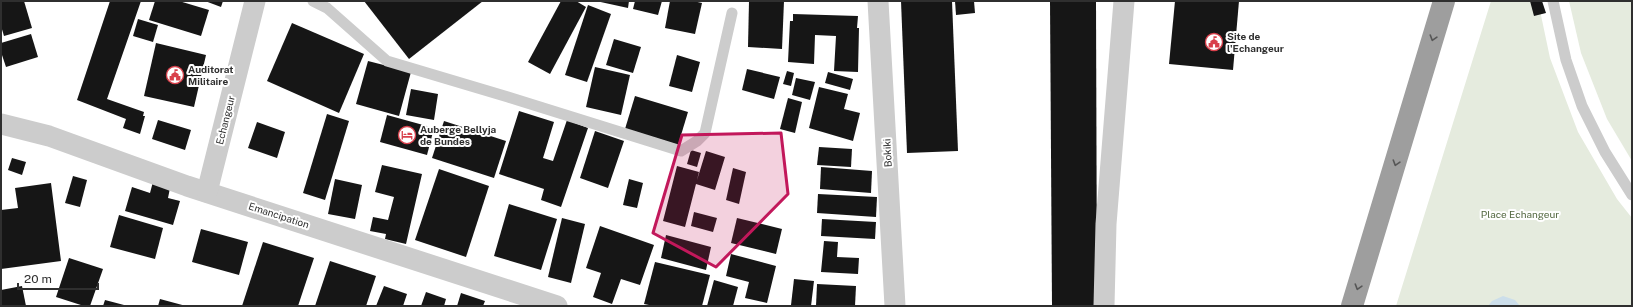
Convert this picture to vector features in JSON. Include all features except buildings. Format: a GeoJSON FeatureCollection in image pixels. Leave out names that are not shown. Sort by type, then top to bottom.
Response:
{"type":"FeatureCollection","features":[{"type":"Feature","properties":{"kind":"highway"},"geometry":{"type":"LineString","coordinates":[[1352,306],[1444,1]]}},
{"type":"Feature","properties":{"kind":"street","name":"Echangeur"},"geometry":{"type":"LineString","coordinates":[[207,192],[255,1]]}},
{"type":"Feature","properties":{"kind":"street","name":"Bokiki"},"geometry":{"type":"LineString","coordinates":[[878,1],[895,306]]}},
{"type":"Feature","properties":{"kind":"street"},"geometry":{"type":"LineString","coordinates":[[1104,306],[1106,224],[1124,1]]}},
{"type":"Feature","properties":{"kind":"street","name":"Emancipation"},"geometry":{"type":"LineString","coordinates":[[1,124],[49,136],[207,192],[557,306]]}},
{"type":"Feature","properties":{"kind":"lane"},"geometry":{"type":"LineString","coordinates":[[313,1],[327,8],[387,61],[508,96],[681,151],[697,141],[705,133],[732,13]]}},
{"type":"Feature","properties":{"kind":"lane"},"geometry":{"type":"LineString","coordinates":[[1553,1],[1566,60],[1582,106],[1605,152],[1632,195]]}},
{"type":"Feature","properties":{"kind":"highlighted area"},"geometry":{"type":"Polygon","coordinates":[[[781,133],[788,194],[716,267],[653,233],[682,135],[781,133]]]}},
{"type":"Feature","properties":{"kind":"green space","name":"Place Echangeur"},"geometry":{"type":"Polygon","coordinates":[[[1491,1],[1538,1],[1550,58],[1578,132],[1617,199],[1632,218],[1632,306],[1396,306],[1491,1]]]}},
{"type":"Feature","properties":{"kind":"green space"},"geometry":{"type":"Polygon","coordinates":[[[1569,1],[1632,1],[1632,161],[1607,119],[1581,53],[1569,1]]]}},
{"type":"Feature","properties":{"kind":"water"},"geometry":{"type":"Polygon","coordinates":[[[1503,296],[1515,300],[1520,306],[1488,306],[1492,301],[1503,296]]]}},
{"type":"Feature","properties":{"kind":"place","name":"Site de l'Echangeur"},"geometry":{"type":"Point","coordinates":[1214,42]}},
{"type":"Feature","properties":{"kind":"place","name":"Auditorat Militaire"},"geometry":{"type":"Point","coordinates":[175,75]}},
{"type":"Feature","properties":{"kind":"place","name":"Auberge Bellyja de Bundes"},"geometry":{"type":"Point","coordinates":[407,135]}}]}
